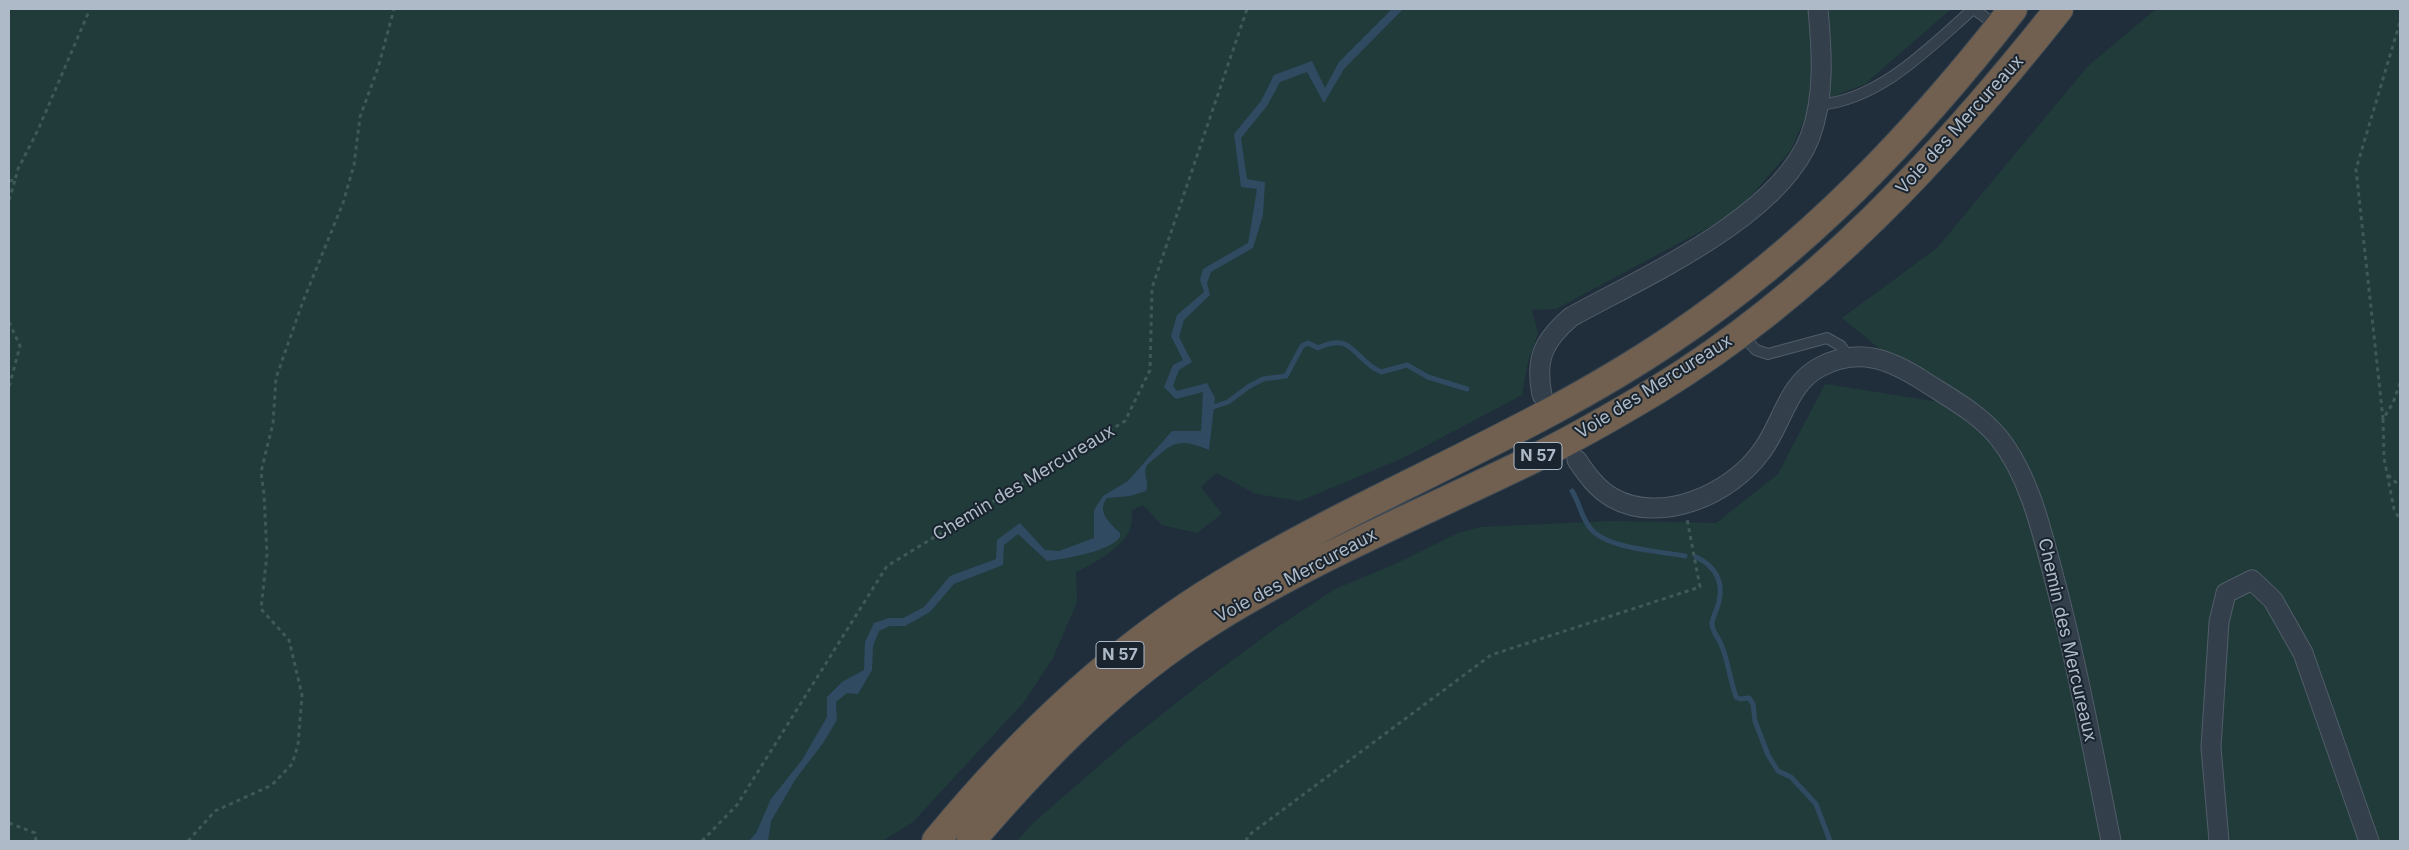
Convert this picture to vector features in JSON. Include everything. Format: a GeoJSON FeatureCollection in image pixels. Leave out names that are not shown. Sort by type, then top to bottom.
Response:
{"type":"FeatureCollection","features":[{"type":"Feature","properties":{"kind":"highway","name":"Voie des Mercureaux"},"geometry":{"type":"LineString","coordinates":[[971,841],[1033,772],[1080,724],[1130,680],[1182,640],[1296,572],[1535,458],[1595,426],[1667,383],[1740,333],[1807,280],[1904,190],[1973,115],[2060,9]]}},
{"type":"Feature","properties":{"kind":"highway","name":"Voie des Mercureaux"},"geometry":{"type":"LineString","coordinates":[[936,841],[1013,753],[1062,705],[1113,660],[1181,611],[1284,548],[1593,388],[1671,340],[1751,281],[1833,212],[1880,166],[1930,110],[2006,18]]}},
{"type":"Feature","properties":{"kind":"street"},"geometry":{"type":"LineString","coordinates":[[1542,395],[1539,377],[1540,358],[1546,344],[1556,330],[1570,317],[1719,235],[1748,214],[1775,188],[1796,162],[1810,138],[1818,105],[1821,68],[1818,9]]}},
{"type":"Feature","properties":{"kind":"street","name":"Chemin des Mercureaux"},"geometry":{"type":"LineString","coordinates":[[1577,460],[1598,487],[1614,498],[1637,507],[1662,508],[1684,503],[1708,494],[1733,480],[1750,467],[1762,452],[1794,390],[1805,377],[1829,362],[1849,358],[1870,356],[1887,360],[1902,367],[1966,408],[1990,428],[2013,460],[2040,526],[2070,637],[2111,841]]}},
{"type":"Feature","properties":{"kind":"street"},"geometry":{"type":"LineString","coordinates":[[2219,841],[2211,747],[2219,622],[2226,593],[2252,580],[2273,600],[2303,653],[2368,841]]}},
{"type":"Feature","properties":{"kind":"lane"},"geometry":{"type":"LineString","coordinates":[[1818,105],[1837,103],[1870,89],[1931,46],[1973,9],[2006,18]]}},
{"type":"Feature","properties":{"kind":"lane"},"geometry":{"type":"LineString","coordinates":[[1740,333],[1756,350],[1768,354],[1827,338],[1841,346],[1849,358]]}},
{"type":"Feature","properties":{"kind":"path"},"geometry":{"type":"LineString","coordinates":[[9,200],[18,169],[38,130],[90,9]]}},
{"type":"Feature","properties":{"kind":"path"},"geometry":{"type":"LineString","coordinates":[[188,841],[215,811],[272,785],[292,764],[298,745],[302,695],[289,640],[261,609],[267,554],[261,472],[273,423],[276,378],[302,304],[343,203],[354,165],[360,117],[378,68],[394,9]]}},
{"type":"Feature","properties":{"kind":"path","name":"Chemin des Mercureaux"},"geometry":{"type":"LineString","coordinates":[[702,841],[737,805],[888,566],[1125,421],[1150,370],[1152,288],[1248,9]]}},
{"type":"Feature","properties":{"kind":"path"},"geometry":{"type":"LineString","coordinates":[[2400,22],[2356,169],[2383,419],[2384,458],[2394,509],[2400,520]]}},
{"type":"Feature","properties":{"kind":"path"},"geometry":{"type":"LineString","coordinates":[[9,181],[15,180]]}},
{"type":"Feature","properties":{"kind":"path"},"geometry":{"type":"LineString","coordinates":[[9,322],[20,346],[9,387]]}},
{"type":"Feature","properties":{"kind":"path"},"geometry":{"type":"LineString","coordinates":[[2383,419],[2393,402],[2400,383]]}},
{"type":"Feature","properties":{"kind":"path"},"geometry":{"type":"LineString","coordinates":[[2388,475],[2400,486]]}},
{"type":"Feature","properties":{"kind":"path"},"geometry":{"type":"LineString","coordinates":[[1246,841],[1249,835],[1491,655],[1700,587],[1684,503]]}},
{"type":"Feature","properties":{"kind":"path"},"geometry":{"type":"LineString","coordinates":[[9,823],[35,833],[36,841]]}},
{"type":"Feature","properties":{"kind":"green space"},"geometry":{"type":"Polygon","coordinates":[[[9,9],[1951,9],[1865,84],[1810,106],[1791,150],[1737,212],[1556,309],[1532,310],[1538,334],[1528,361],[1522,395],[1403,458],[1300,501],[1256,494],[1216,473],[1201,487],[1222,514],[1197,533],[1162,525],[1143,505],[1132,510],[1131,526],[1123,540],[1108,554],[1076,572],[1077,602],[1053,658],[1024,702],[913,822],[882,841],[9,841],[9,9]]]}},
{"type":"Feature","properties":{"kind":"green space"},"geometry":{"type":"Polygon","coordinates":[[[2156,9],[2400,9],[2400,841],[1017,841],[1033,823],[1123,745],[1276,628],[1335,589],[1395,564],[1458,533],[1480,527],[1610,521],[1716,523],[1778,474],[1825,384],[1946,403],[1842,318],[1937,248],[2088,66],[2156,9]]]}},
{"type":"Feature","properties":{"kind":"water"},"geometry":{"type":"Polygon","coordinates":[[[1392,9],[1403,9],[1344,69],[1324,103],[1307,72],[1280,82],[1267,106],[1241,138],[1247,179],[1265,182],[1263,215],[1253,248],[1211,272],[1207,283],[1210,295],[1184,320],[1179,337],[1192,362],[1179,370],[1173,386],[1177,391],[1207,383],[1215,398],[1209,450],[1189,443],[1175,444],[1147,465],[1145,472],[1146,491],[1130,496],[1107,498],[1103,508],[1104,513],[1120,533],[1120,537],[1115,542],[1087,554],[1047,561],[1018,534],[1004,545],[1003,565],[954,584],[930,612],[905,626],[890,626],[879,631],[873,646],[872,670],[858,694],[847,693],[836,702],[837,720],[823,743],[773,809],[768,841],[749,841],[756,833],[771,799],[802,760],[827,717],[827,697],[842,682],[864,670],[865,642],[874,623],[889,618],[903,618],[924,607],[950,576],[996,559],[997,540],[1020,523],[1045,550],[1059,551],[1094,538],[1094,510],[1103,496],[1128,481],[1172,431],[1201,431],[1203,392],[1176,399],[1164,387],[1173,365],[1183,360],[1171,336],[1177,315],[1204,292],[1200,280],[1203,269],[1248,243],[1257,189],[1241,187],[1234,134],[1261,101],[1274,75],[1312,61],[1325,88],[1339,62],[1392,9]]]}},
{"type":"Feature","properties":{"kind":"waterway"},"geometry":{"type":"LineString","coordinates":[[1210,408],[1228,402],[1248,387],[1263,379],[1286,376],[1302,346],[1308,343],[1318,348],[1339,343],[1346,345],[1372,367],[1381,372],[1407,365],[1428,377],[1467,389]]}},
{"type":"Feature","properties":{"kind":"waterway"},"geometry":{"type":"LineString","coordinates":[[1572,491],[1588,525],[1599,536],[1621,545],[1685,556]]}},
{"type":"Feature","properties":{"kind":"waterway"},"geometry":{"type":"LineString","coordinates":[[1696,557],[1708,564],[1719,580],[1720,594],[1712,626],[1720,641],[1736,697],[1740,699],[1749,698],[1753,704],[1755,721],[1768,755],[1778,771],[1791,777],[1816,804],[1830,841]]}},
{"type":"Feature","properties":{"kind":"waterway"},"geometry":{"type":"LineString","coordinates":[[770,818],[791,782]]}}]}
